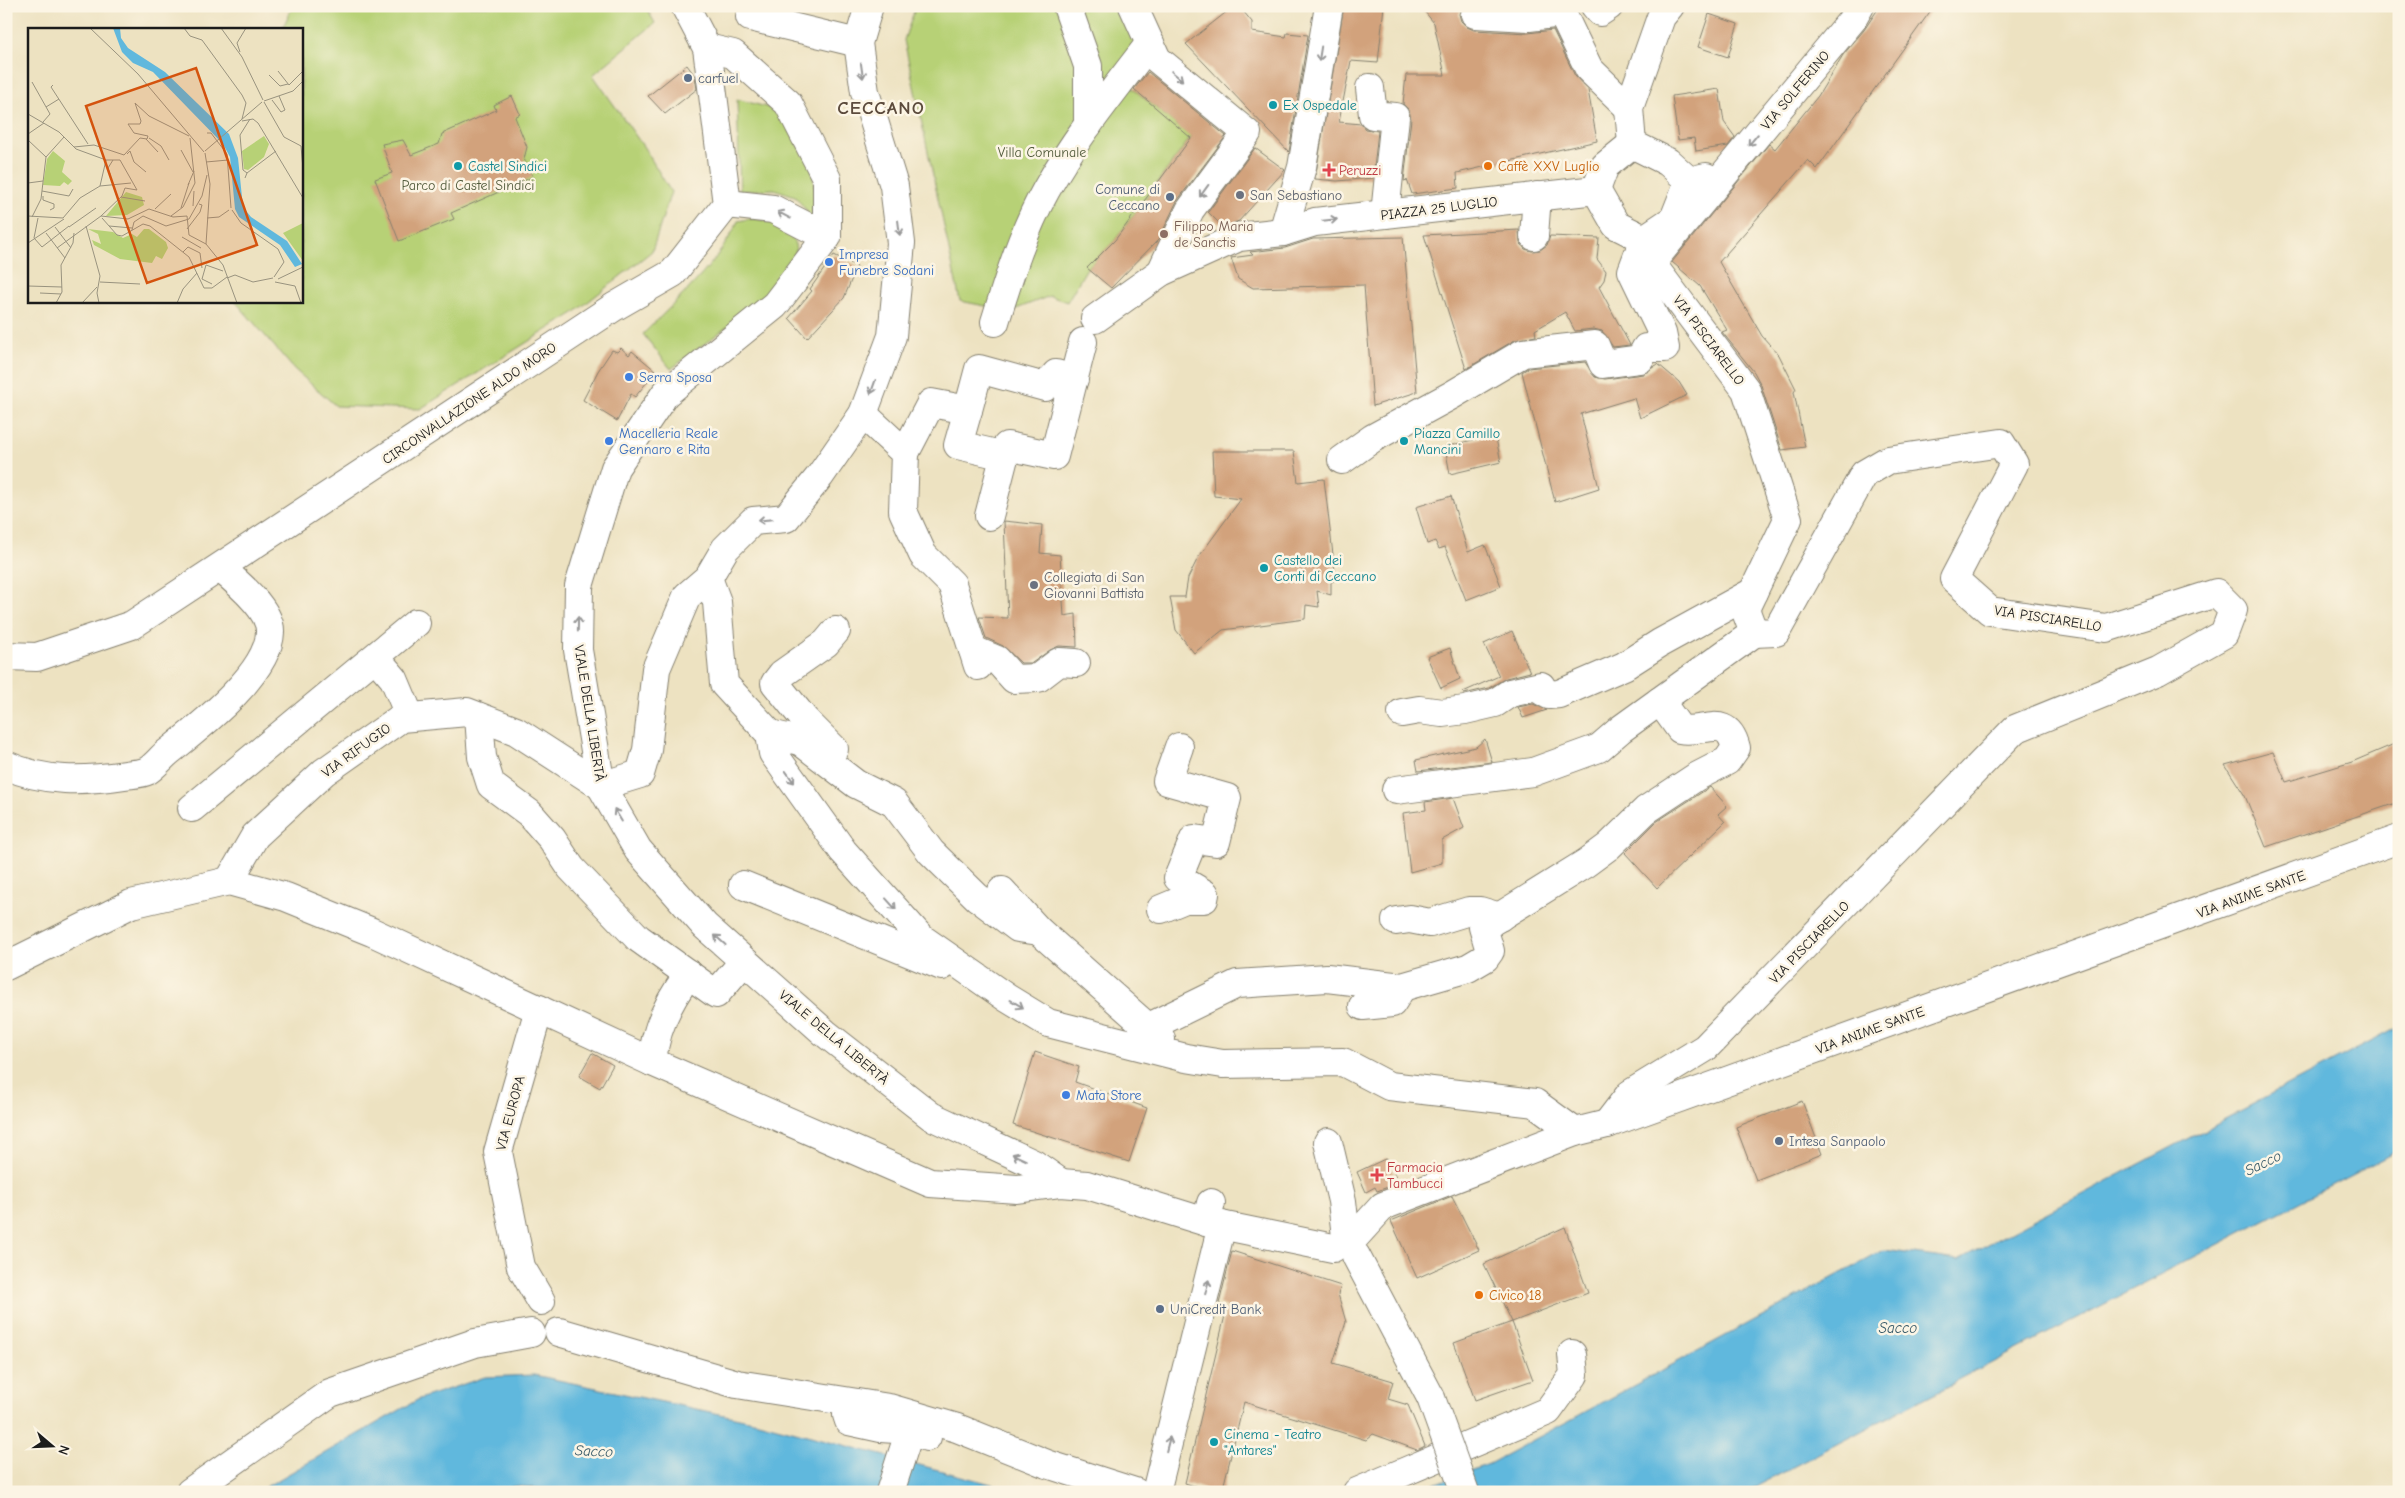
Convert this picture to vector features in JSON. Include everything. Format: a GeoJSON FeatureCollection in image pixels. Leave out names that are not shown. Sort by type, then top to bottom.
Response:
{"type":"FeatureCollection","features":[{"type":"Feature","properties":{"kind":"street"},"geometry":{"type":"LineString","coordinates":[[685,6],[707,48],[727,204],[773,209],[827,237],[828,178],[788,103],[734,54],[707,48]]}},
{"type":"Feature","properties":{"kind":"street"},"geometry":{"type":"LineString","coordinates":[[601,786],[640,774],[647,750],[656,669],[687,596],[708,578],[725,549],[754,521],[786,518],[820,476],[863,414],[892,336],[901,243],[894,186],[864,92],[858,43],[869,6]]}},
{"type":"Feature","properties":{"kind":"street"},"geometry":{"type":"LineString","coordinates":[[1067,6],[1088,66],[1088,125]]}},
{"type":"Feature","properties":{"kind":"street"},"geometry":{"type":"LineString","coordinates":[[1133,6],[1157,59],[1246,133],[1190,210],[1161,272]]}},
{"type":"Feature","properties":{"kind":"street"},"geometry":{"type":"LineString","coordinates":[[1283,232],[1302,167],[1329,6]]}},
{"type":"Feature","properties":{"kind":"street"},"geometry":{"type":"LineString","coordinates":[[1595,6],[1600,12],[1609,6]]}},
{"type":"Feature","properties":{"kind":"street","name":"VIA SOLFERINO"},"geometry":{"type":"LineString","coordinates":[[1727,171],[1852,20],[1860,6]]}},
{"type":"Feature","properties":{"kind":"street"},"geometry":{"type":"LineString","coordinates":[[1632,144],[1629,108],[1660,10]]}},
{"type":"Feature","properties":{"kind":"street"},"geometry":{"type":"LineString","coordinates":[[734,54],[752,12],[858,43]]}},
{"type":"Feature","properties":{"kind":"street"},"geometry":{"type":"LineString","coordinates":[[1475,14],[1529,17],[1562,13],[1589,69],[1629,108]]}},
{"type":"Feature","properties":{"kind":"street"},"geometry":{"type":"LineString","coordinates":[[995,322],[1011,270],[1046,190],[1088,125],[1150,43]]}},
{"type":"Feature","properties":{"kind":"street"},"geometry":{"type":"LineString","coordinates":[[1370,88],[1374,115],[1395,117],[1386,214]]}},
{"type":"Feature","properties":{"kind":"street"},"geometry":{"type":"LineString","coordinates":[[1632,144],[1668,162],[1689,181]]}},
{"type":"Feature","properties":{"kind":"street"},"geometry":{"type":"LineString","coordinates":[[1632,144],[1606,166],[1596,190],[1616,225],[1644,239]]}},
{"type":"Feature","properties":{"kind":"street"},"geometry":{"type":"LineString","coordinates":[[1689,181],[1727,171]]}},
{"type":"Feature","properties":{"kind":"street","name":"VIA PISCIARELLO"},"geometry":{"type":"LineString","coordinates":[[1607,1124],[1630,1094],[1705,1048],[2015,729],[2158,671],[2224,634],[2233,610],[2216,592],[2106,628],[1990,611],[1954,579],[2014,464],[2001,442],[1888,460],[1864,474],[1776,632],[1754,633],[1745,609],[1788,519],[1746,390],[1651,263],[1727,171]]}},
{"type":"Feature","properties":{"kind":"street"},"geometry":{"type":"LineString","coordinates":[[1342,460],[1373,438],[1452,396],[1523,353],[1595,345],[1603,364],[1640,359],[1646,348],[1665,348],[1662,333],[1632,271],[1644,239],[1674,219],[1689,181]]}},
{"type":"Feature","properties":{"kind":"street","name":"PIAZZA 25 LUGLIO"},"geometry":{"type":"LineString","coordinates":[[1074,379],[1089,330],[1161,272],[1239,236],[1283,232],[1315,222],[1596,190]]}},
{"type":"Feature","properties":{"kind":"street"},"geometry":{"type":"LineString","coordinates":[[1534,236],[1537,196]]}},
{"type":"Feature","properties":{"kind":"street","name":"CIRCONVALLAZIONE ALDO MORO"},"geometry":{"type":"LineString","coordinates":[[6,656],[37,657],[132,625],[614,307],[673,273],[727,204]]}},
{"type":"Feature","properties":{"kind":"street","name":"VIALE DELLA LIBERTÀ"},"geometry":{"type":"LineString","coordinates":[[827,237],[775,305],[665,394],[615,468],[579,586],[578,650],[601,786],[638,850],[705,926],[825,1033],[931,1116],[1034,1164],[1061,1183]]}},
{"type":"Feature","properties":{"kind":"street"},"geometry":{"type":"LineString","coordinates":[[989,516],[1005,456],[1007,446],[1054,456],[1074,379],[1056,374],[1045,387],[979,369],[958,445],[1005,456]]}},
{"type":"Feature","properties":{"kind":"street"},"geometry":{"type":"LineString","coordinates":[[968,410],[931,403],[905,453],[903,510],[923,555],[952,584],[976,658],[997,660],[1014,679],[1038,678],[1059,662],[1076,663]]}},
{"type":"Feature","properties":{"kind":"street"},"geometry":{"type":"LineString","coordinates":[[863,414],[905,453]]}},
{"type":"Feature","properties":{"kind":"street"},"geometry":{"type":"LineString","coordinates":[[6,765],[25,774],[47,778],[91,780],[146,772],[191,734],[252,676],[267,650],[270,630],[262,610],[244,588],[220,568]]}},
{"type":"Feature","properties":{"kind":"street"},"geometry":{"type":"LineString","coordinates":[[708,578],[717,602],[724,684],[770,734],[800,741],[856,784],[894,803],[931,852],[977,896],[1018,928],[1039,931]]}},
{"type":"Feature","properties":{"kind":"street"},"geometry":{"type":"LineString","coordinates":[[1402,713],[1419,710],[1442,713],[1465,710],[1495,703],[1510,693],[1541,686],[1542,691],[1549,695],[1559,694],[1624,666],[1660,642],[1753,592]]}},
{"type":"Feature","properties":{"kind":"street"},"geometry":{"type":"LineString","coordinates":[[192,808],[376,658],[416,623]]}},
{"type":"Feature","properties":{"kind":"street"},"geometry":{"type":"LineString","coordinates":[[836,631],[818,648],[782,674],[775,683],[805,720],[865,776],[873,793]]}},
{"type":"Feature","properties":{"kind":"street"},"geometry":{"type":"LineString","coordinates":[[1396,790],[1532,772],[1599,748],[1620,728],[1754,633]]}},
{"type":"Feature","properties":{"kind":"street"},"geometry":{"type":"LineString","coordinates":[[376,658],[394,679],[410,717]]}},
{"type":"Feature","properties":{"kind":"street"},"geometry":{"type":"LineString","coordinates":[[1148,1028],[1237,984],[1327,978],[1402,987],[1468,968],[1485,958],[1490,951],[1483,927],[1586,863],[1609,846],[1646,810],[1696,777],[1727,761],[1736,748],[1734,739],[1726,730],[1714,725],[1690,731],[1680,729],[1660,701]]}},
{"type":"Feature","properties":{"kind":"street","name":"VIA RIFUGIO"},"geometry":{"type":"LineString","coordinates":[[228,881],[255,836],[324,772],[401,718],[467,712],[516,731],[601,786]]}},
{"type":"Feature","properties":{"kind":"street"},"geometry":{"type":"LineString","coordinates":[[479,717],[482,758],[491,785],[529,813],[552,839],[571,868],[638,938],[716,994],[744,961]]}},
{"type":"Feature","properties":{"kind":"street"},"geometry":{"type":"LineString","coordinates":[[770,734],[772,753],[843,851],[921,938],[1048,1023],[1186,1058],[1223,1064],[1343,1062],[1389,1086],[1536,1103],[1575,1132]]}},
{"type":"Feature","properties":{"kind":"street"},"geometry":{"type":"LineString","coordinates":[[1161,909],[1185,899],[1204,898],[1205,894],[1178,878],[1194,839],[1216,842],[1227,798],[1166,781],[1179,747]]}},
{"type":"Feature","properties":{"kind":"street","name":"VIA ANIME SANTE"},"geometry":{"type":"LineString","coordinates":[[1347,1245],[1383,1206],[1575,1132],[1607,1124],[2399,839]]}},
{"type":"Feature","properties":{"kind":"street"},"geometry":{"type":"LineString","coordinates":[[6,966],[131,904],[228,881],[286,897],[372,932],[652,1062],[930,1183],[1017,1188],[1061,1183],[1087,1185],[1213,1216],[1347,1245]]}},
{"type":"Feature","properties":{"kind":"street"},"geometry":{"type":"LineString","coordinates":[[743,885],[959,973],[970,972]]}},
{"type":"Feature","properties":{"kind":"street"},"geometry":{"type":"LineString","coordinates":[[1002,891],[1039,931],[1148,1028],[1186,1058]]}},
{"type":"Feature","properties":{"kind":"street"},"geometry":{"type":"LineString","coordinates":[[1396,921],[1410,919],[1430,923],[1469,911],[1480,911],[1500,918]]}},
{"type":"Feature","properties":{"kind":"street"},"geometry":{"type":"LineString","coordinates":[[652,1062],[654,1042],[659,1029],[674,994],[689,974]]}},
{"type":"Feature","properties":{"kind":"street"},"geometry":{"type":"LineString","coordinates":[[1363,1006],[1392,1003],[1402,987]]}},
{"type":"Feature","properties":{"kind":"street","name":"VIA EUROPA"},"geometry":{"type":"LineString","coordinates":[[539,1010],[498,1152],[521,1267],[541,1301]]}},
{"type":"Feature","properties":{"kind":"street"},"geometry":{"type":"LineString","coordinates":[[1328,1142],[1342,1201],[1347,1245],[1431,1398],[1465,1492]]}},
{"type":"Feature","properties":{"kind":"street"},"geometry":{"type":"LineString","coordinates":[[1156,1492],[1213,1216]]}},
{"type":"Feature","properties":{"kind":"street"},"geometry":{"type":"LineString","coordinates":[[190,1492],[330,1393],[475,1343],[530,1333],[542,1339],[550,1338],[559,1332],[564,1320],[560,1310],[553,1303],[541,1301],[531,1307],[526,1317],[530,1333]]}},
{"type":"Feature","properties":{"kind":"street"},"geometry":{"type":"LineString","coordinates":[[559,1332],[737,1384],[889,1408],[957,1428],[1047,1464],[1135,1492]]}},
{"type":"Feature","properties":{"kind":"street"},"geometry":{"type":"LineString","coordinates":[[1357,1492],[1548,1411],[1574,1375],[1572,1354]]}},
{"type":"Feature","properties":{"kind":"street"},"geometry":{"type":"LineString","coordinates":[[889,1408],[885,1422],[854,1413],[847,1415],[849,1421],[908,1436],[929,1439],[957,1428]]}},
{"type":"Feature","properties":{"kind":"street"},"geometry":{"type":"LineString","coordinates":[[890,1492],[908,1436]]}},
{"type":"Feature","properties":{"kind":"green space","name":"Parco di Castel Sindici"},"geometry":{"type":"Polygon","coordinates":[[[293,6],[645,6],[655,23],[593,75],[645,149],[671,192],[652,251],[574,313],[420,409],[336,406],[294,369],[236,302],[302,302],[302,28],[282,28],[293,6]]]}},
{"type":"Feature","properties":{"kind":"green space","name":"Villa Comunale"},"geometry":{"type":"Polygon","coordinates":[[[916,6],[1120,6],[1149,66],[1132,88],[1191,137],[1115,240],[1087,268],[1067,302],[1050,296],[1011,311],[960,301],[904,40],[916,6]]]}},
{"type":"Feature","properties":{"kind":"green space"},"geometry":{"type":"Polygon","coordinates":[[[737,99],[777,110],[812,167],[815,193],[812,218],[795,196],[774,189],[740,191],[737,99]]]}},
{"type":"Feature","properties":{"kind":"green space"},"geometry":{"type":"Polygon","coordinates":[[[749,219],[775,224],[786,231],[795,244],[795,262],[767,297],[671,369],[643,334],[683,295],[708,267],[719,253],[738,221],[749,219]]]}},
{"type":"Feature","properties":{"kind":"water","name":"Sacco"},"geometry":{"type":"Polygon","coordinates":[[[2399,1027],[2399,1150],[1745,1492],[1411,1492],[1489,1464],[1884,1250],[1958,1260],[2399,1027]]]}},
{"type":"Feature","properties":{"kind":"water","name":"Sacco"},"geometry":{"type":"Polygon","coordinates":[[[534,1375],[758,1422],[1021,1492],[584,1492],[515,1486],[495,1492],[257,1492],[419,1399],[485,1377],[534,1375]]]}},
{"type":"Feature","properties":{"kind":"building","name":"Ex Ospedale"},"geometry":{"type":"Polygon","coordinates":[[[1234,6],[1239,6],[1252,22],[1252,32],[1286,37],[1287,33],[1308,35],[1289,152],[1186,44],[1234,6]]]}},
{"type":"Feature","properties":{"kind":"building"},"geometry":{"type":"Polygon","coordinates":[[[1344,6],[1384,6],[1378,63],[1351,61],[1339,122],[1361,124],[1365,129],[1378,131],[1373,178],[1337,181],[1315,179],[1344,6]]]}},
{"type":"Feature","properties":{"kind":"building"},"geometry":{"type":"Polygon","coordinates":[[[1420,6],[1462,6],[1459,14],[1461,21],[1467,27],[1474,30],[1528,33],[1553,30],[1575,76],[1588,90],[1597,141],[1457,173],[1458,188],[1412,194],[1407,180],[1404,181],[1411,119],[1409,110],[1403,104],[1406,75],[1445,75],[1434,23],[1420,6]]]}},
{"type":"Feature","properties":{"kind":"building"},"geometry":{"type":"Polygon","coordinates":[[[1880,6],[1934,6],[1817,169],[1808,160],[1719,262],[1762,336],[1779,355],[1796,389],[1794,392],[1805,447],[1782,450],[1761,385],[1754,372],[1722,332],[1727,330],[1700,286],[1672,262],[1769,144],[1775,149],[1818,96],[1843,55],[1864,30],[1880,6]]]}},
{"type":"Feature","properties":{"kind":"building"},"geometry":{"type":"Polygon","coordinates":[[[1709,14],[1738,24],[1728,57],[1698,47],[1709,14]]]}},
{"type":"Feature","properties":{"kind":"building"},"geometry":{"type":"Polygon","coordinates":[[[687,65],[695,76],[697,89],[665,114],[648,96],[687,65]]]}},
{"type":"Feature","properties":{"kind":"building","name":"Comune di Ceccano"},"geometry":{"type":"Polygon","coordinates":[[[1148,72],[1226,136],[1177,201],[1159,239],[1111,288],[1087,268],[1115,240],[1191,138],[1134,89],[1148,72]]]}},
{"type":"Feature","properties":{"kind":"building"},"geometry":{"type":"Polygon","coordinates":[[[1719,89],[1724,122],[1735,137],[1728,146],[1696,151],[1694,138],[1678,140],[1672,96],[1719,89]]]}},
{"type":"Feature","properties":{"kind":"building","name":"Castel Sindici"},"geometry":{"type":"Polygon","coordinates":[[[512,96],[520,114],[515,117],[527,147],[524,159],[533,177],[451,213],[454,219],[399,241],[375,179],[392,173],[382,144],[403,140],[411,155],[439,144],[442,134],[496,110],[494,105],[512,96]]]}},
{"type":"Feature","properties":{"kind":"building","name":"San Sebastiano"},"geometry":{"type":"Polygon","coordinates":[[[1255,148],[1285,170],[1239,221],[1223,227],[1208,212],[1255,148]]]}},
{"type":"Feature","properties":{"kind":"building"},"geometry":{"type":"Polygon","coordinates":[[[1519,230],[1520,243],[1525,249],[1532,251],[1540,250],[1547,245],[1550,236],[1599,238],[1597,259],[1606,271],[1604,280],[1599,287],[1630,345],[1613,347],[1602,331],[1593,329],[1575,331],[1565,312],[1535,330],[1536,336],[1515,340],[1466,369],[1424,235],[1519,230]]]}},
{"type":"Feature","properties":{"kind":"building"},"geometry":{"type":"Polygon","coordinates":[[[1403,237],[1417,392],[1373,406],[1364,285],[1253,288],[1238,279],[1231,258],[1253,255],[1250,252],[1285,248],[1313,239],[1403,237]]]}},
{"type":"Feature","properties":{"kind":"building"},"geometry":{"type":"Polygon","coordinates":[[[834,255],[857,266],[844,298],[807,338],[789,318],[812,291],[810,289],[834,255]]]}},
{"type":"Feature","properties":{"kind":"building"},"geometry":{"type":"Polygon","coordinates":[[[621,348],[629,355],[632,351],[656,371],[635,397],[631,394],[617,421],[583,400],[598,371],[612,350],[617,352],[621,348]]]}},
{"type":"Feature","properties":{"kind":"building"},"geometry":{"type":"Polygon","coordinates":[[[1585,362],[1595,377],[1605,379],[1643,374],[1658,364],[1679,382],[1687,395],[1640,418],[1634,398],[1581,414],[1599,488],[1555,502],[1522,372],[1528,368],[1585,362]]]}},
{"type":"Feature","properties":{"kind":"building"},"geometry":{"type":"Polygon","coordinates":[[[1495,434],[1501,462],[1450,474],[1445,447],[1495,434]]]}},
{"type":"Feature","properties":{"kind":"building","name":"Castello dei Conti di Ceccano"},"geometry":{"type":"Polygon","coordinates":[[[1212,451],[1294,451],[1298,482],[1324,479],[1336,580],[1331,582],[1331,595],[1317,591],[1319,607],[1306,605],[1305,619],[1223,630],[1194,653],[1176,630],[1170,597],[1185,597],[1188,578],[1198,558],[1241,499],[1214,496],[1212,451]]]}},
{"type":"Feature","properties":{"kind":"building"},"geometry":{"type":"Polygon","coordinates":[[[1451,496],[1468,552],[1485,545],[1501,586],[1466,600],[1445,547],[1439,549],[1435,541],[1427,544],[1416,507],[1451,496]]]}},
{"type":"Feature","properties":{"kind":"building","name":"Collegiata di San Giovanni Battista"},"geometry":{"type":"Polygon","coordinates":[[[1004,521],[1042,525],[1040,553],[1060,555],[1064,616],[1076,614],[1077,647],[1059,646],[1032,663],[1021,663],[1003,646],[986,638],[979,617],[1008,618],[1004,521]]]}},
{"type":"Feature","properties":{"kind":"building"},"geometry":{"type":"Polygon","coordinates":[[[1512,631],[1530,672],[1506,678],[1489,688],[1464,694],[1463,692],[1499,676],[1484,644],[1512,631]]]}},
{"type":"Feature","properties":{"kind":"building"},"geometry":{"type":"Polygon","coordinates":[[[1450,648],[1460,679],[1441,688],[1427,657],[1450,648]]]}},
{"type":"Feature","properties":{"kind":"building"},"geometry":{"type":"Polygon","coordinates":[[[1533,704],[1547,710],[1523,718],[1518,707],[1533,704]]]}},
{"type":"Feature","properties":{"kind":"building"},"geometry":{"type":"Polygon","coordinates":[[[1485,739],[1492,762],[1418,771],[1416,760],[1476,747],[1485,739]]]}},
{"type":"Feature","properties":{"kind":"building"},"geometry":{"type":"Polygon","coordinates":[[[2399,742],[2399,802],[2266,847],[2245,796],[2225,765],[2273,752],[2286,782],[2352,762],[2399,742]]]}},
{"type":"Feature","properties":{"kind":"building"},"geometry":{"type":"Polygon","coordinates":[[[1710,787],[1727,806],[1718,814],[1725,822],[1657,888],[1625,853],[1656,822],[1710,787]]]}},
{"type":"Feature","properties":{"kind":"building"},"geometry":{"type":"Polygon","coordinates":[[[1453,798],[1464,828],[1442,840],[1442,863],[1410,872],[1403,813],[1426,810],[1425,802],[1453,798]]]}},
{"type":"Feature","properties":{"kind":"building","name":"Mata Store"},"geometry":{"type":"Polygon","coordinates":[[[1035,1052],[1079,1067],[1075,1082],[1147,1108],[1129,1162],[1013,1125],[1035,1052]]]}},
{"type":"Feature","properties":{"kind":"building"},"geometry":{"type":"Polygon","coordinates":[[[592,1053],[613,1065],[600,1088],[579,1076],[592,1053]]]}},
{"type":"Feature","properties":{"kind":"building","name":"Intesa Sanpaolo"},"geometry":{"type":"Polygon","coordinates":[[[1802,1101],[1822,1154],[1756,1180],[1736,1127],[1802,1101]]]}},
{"type":"Feature","properties":{"kind":"building","name":"Farmacia Tambucci"},"geometry":{"type":"Polygon","coordinates":[[[1387,1158],[1399,1183],[1377,1191],[1375,1187],[1366,1192],[1357,1172],[1387,1158]]]}},
{"type":"Feature","properties":{"kind":"building"},"geometry":{"type":"Polygon","coordinates":[[[1452,1196],[1479,1250],[1417,1278],[1391,1221],[1452,1196]]]}},
{"type":"Feature","properties":{"kind":"building"},"geometry":{"type":"Polygon","coordinates":[[[1565,1227],[1588,1293],[1512,1322],[1484,1264],[1565,1227]]]}},
{"type":"Feature","properties":{"kind":"building"},"geometry":{"type":"Polygon","coordinates":[[[1232,1251],[1341,1286],[1338,1294],[1346,1322],[1333,1363],[1393,1381],[1388,1399],[1408,1405],[1425,1446],[1417,1450],[1373,1434],[1366,1440],[1244,1402],[1222,1492],[1214,1492],[1185,1483],[1227,1307],[1219,1304],[1232,1251]]]}},
{"type":"Feature","properties":{"kind":"building"},"geometry":{"type":"Polygon","coordinates":[[[1512,1322],[1533,1380],[1475,1400],[1454,1343],[1512,1322]]]}},
{"type":"Feature","properties":{"kind":"place","name":"carfuel"},"geometry":{"type":"Point","coordinates":[688,78]}},
{"type":"Feature","properties":{"kind":"place","name":"Ex Ospedale"},"geometry":{"type":"Point","coordinates":[1273,105]}},
{"type":"Feature","properties":{"kind":"place","name":"Castel Sindici"},"geometry":{"type":"Point","coordinates":[458,166]}},
{"type":"Feature","properties":{"kind":"place","name":"Caffè XXV Luglio"},"geometry":{"type":"Point","coordinates":[1488,166]}},
{"type":"Feature","properties":{"kind":"place","name":"Peruzzi"},"geometry":{"type":"Point","coordinates":[1329,170]}},
{"type":"Feature","properties":{"kind":"place","name":"San Sebastiano"},"geometry":{"type":"Point","coordinates":[1240,195]}},
{"type":"Feature","properties":{"kind":"place","name":"Comune di Ceccano"},"geometry":{"type":"Point","coordinates":[1170,197]}},
{"type":"Feature","properties":{"kind":"place","name":"Filippo Maria de Sanctis"},"geometry":{"type":"Point","coordinates":[1164,234]}},
{"type":"Feature","properties":{"kind":"place","name":"Impresa Funebre Sodani"},"geometry":{"type":"Point","coordinates":[829,262]}},
{"type":"Feature","properties":{"kind":"place","name":"Serra Sposa"},"geometry":{"type":"Point","coordinates":[629,377]}},
{"type":"Feature","properties":{"kind":"place","name":"Macelleria Reale Gennaro e Rita"},"geometry":{"type":"Point","coordinates":[609,441]}},
{"type":"Feature","properties":{"kind":"place","name":"Piazza Camillo Mancini"},"geometry":{"type":"Point","coordinates":[1404,441]}},
{"type":"Feature","properties":{"kind":"place","name":"Castello dei Conti di Ceccano"},"geometry":{"type":"Point","coordinates":[1264,568]}},
{"type":"Feature","properties":{"kind":"place","name":"Collegiata di San Giovanni Battista"},"geometry":{"type":"Point","coordinates":[1034,585]}},
{"type":"Feature","properties":{"kind":"place","name":"Mata Store"},"geometry":{"type":"Point","coordinates":[1066,1095]}},
{"type":"Feature","properties":{"kind":"place","name":"Intesa Sanpaolo"},"geometry":{"type":"Point","coordinates":[1779,1141]}},
{"type":"Feature","properties":{"kind":"place","name":"Farmacia Tambucci"},"geometry":{"type":"Point","coordinates":[1377,1175]}},
{"type":"Feature","properties":{"kind":"place","name":"Civico 18"},"geometry":{"type":"Point","coordinates":[1479,1295]}},
{"type":"Feature","properties":{"kind":"place","name":"UniCredit Bank"},"geometry":{"type":"Point","coordinates":[1160,1309]}},
{"type":"Feature","properties":{"kind":"place","name":"Cinema - Teatro \"Antares\""},"geometry":{"type":"Point","coordinates":[1214,1442]}},
{"type":"Feature","properties":{"kind":"district","name":"CECCANO"},"geometry":{"type":"Point","coordinates":[881,107]}}]}
